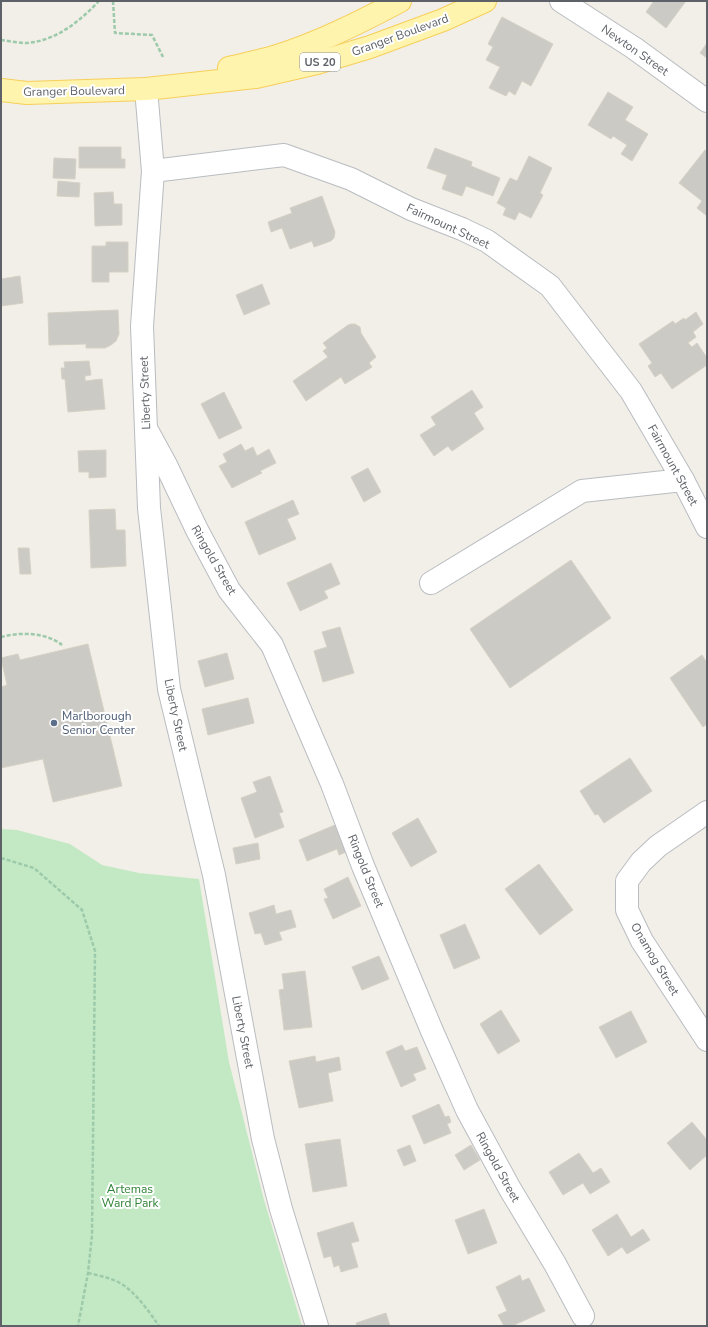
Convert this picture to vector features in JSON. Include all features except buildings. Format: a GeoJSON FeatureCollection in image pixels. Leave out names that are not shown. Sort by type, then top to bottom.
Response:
{"type":"FeatureCollection","features":[{"type":"Feature","properties":{"kind":"main road","name":"Granger Boulevard"},"geometry":{"type":"LineString","coordinates":[[146,89],[277,56],[343,30],[400,1]]}},
{"type":"Feature","properties":{"kind":"main road","name":"Granger Boulevard"},"geometry":{"type":"LineString","coordinates":[[1,90],[32,93],[146,89],[256,77],[318,63],[370,47],[407,34],[485,1]]}},
{"type":"Feature","properties":{"kind":"street","name":"Newton Street"},"geometry":{"type":"LineString","coordinates":[[561,1],[634,48],[707,101]]}},
{"type":"Feature","properties":{"kind":"street","name":"Liberty Street"},"geometry":{"type":"LineString","coordinates":[[146,89],[153,171],[142,326],[149,508],[168,689],[214,875],[263,1139],[281,1209],[317,1326]]}},
{"type":"Feature","properties":{"kind":"street","name":"Fairmount Street"},"geometry":{"type":"LineString","coordinates":[[153,171],[284,155],[351,179],[411,209],[462,229],[487,241],[550,286],[631,391],[683,480],[707,527]]}},
{"type":"Feature","properties":{"kind":"street","name":"Ringold Street"},"geometry":{"type":"LineString","coordinates":[[146,429],[166,465],[196,530],[229,590],[272,644],[332,784],[363,866],[432,1032],[467,1110],[510,1189],[555,1264],[583,1316]]}},
{"type":"Feature","properties":{"kind":"street"},"geometry":{"type":"LineString","coordinates":[[431,583],[582,491],[683,480]]}},
{"type":"Feature","properties":{"kind":"street","name":"Onamog Street"},"geometry":{"type":"LineString","coordinates":[[707,812],[658,846],[640,862],[627,882],[627,910],[642,941],[707,1040]]}},
{"type":"Feature","properties":{"kind":"path"},"geometry":{"type":"LineString","coordinates":[[1,40],[24,43],[40,41],[58,34],[73,25],[99,1]]}},
{"type":"Feature","properties":{"kind":"path"},"geometry":{"type":"LineString","coordinates":[[113,1],[115,33],[152,36],[163,57]]}},
{"type":"Feature","properties":{"kind":"path"},"geometry":{"type":"LineString","coordinates":[[1,637],[23,634],[43,636],[62,645]]}},
{"type":"Feature","properties":{"kind":"path"},"geometry":{"type":"LineString","coordinates":[[1,858],[34,868],[82,910],[95,951],[92,1235],[88,1273],[78,1326]]}},
{"type":"Feature","properties":{"kind":"path"},"geometry":{"type":"LineString","coordinates":[[88,1273],[109,1279],[126,1287],[148,1310],[159,1326]]}},
{"type":"Feature","properties":{"kind":"green space","name":"Artemas Ward Park"},"geometry":{"type":"Polygon","coordinates":[[[1,829],[17,830],[70,844],[102,865],[139,873],[199,879],[229,1062],[264,1200],[302,1326],[1,1326],[1,829]]]}},
{"type":"Feature","properties":{"kind":"place","name":"Marlborough Senior Center"},"geometry":{"type":"Point","coordinates":[54,723]}}]}
